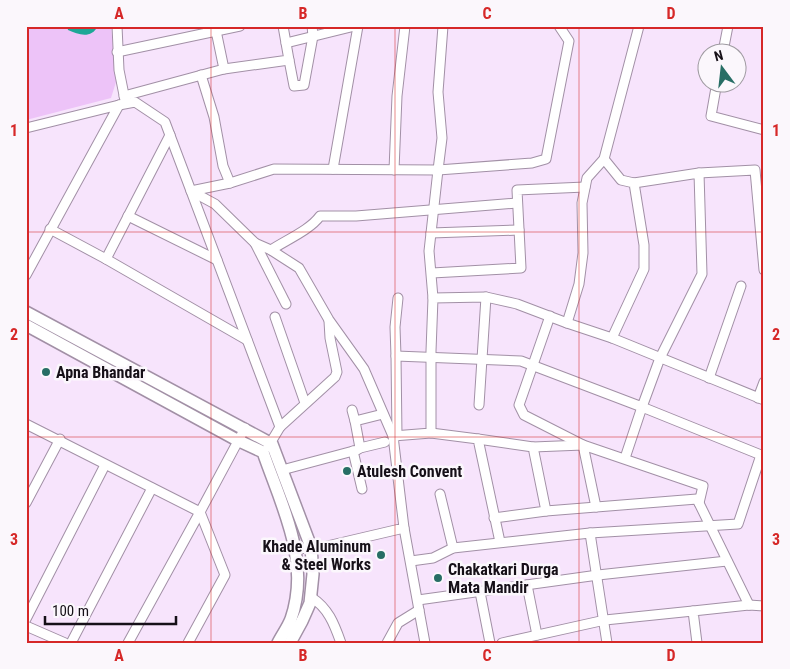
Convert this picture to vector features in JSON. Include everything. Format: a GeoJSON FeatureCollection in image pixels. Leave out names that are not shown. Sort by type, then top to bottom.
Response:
{"type":"FeatureCollection","features":[{"type":"Feature","properties":{"kind":"main road"},"geometry":{"type":"LineString","coordinates":[[26,312],[272,444],[310,547],[314,574],[310,597],[302,621],[290,643]]}},
{"type":"Feature","properties":{"kind":"main road"},"geometry":{"type":"LineString","coordinates":[[26,325],[236,440],[263,452],[297,549],[298,580],[291,620],[278,643]]}},
{"type":"Feature","properties":{"kind":"street"},"geometry":{"type":"LineString","coordinates":[[26,275],[50,229],[123,102],[116,26]]}},
{"type":"Feature","properties":{"kind":"street"},"geometry":{"type":"LineString","coordinates":[[117,52],[216,28],[240,26]]}},
{"type":"Feature","properties":{"kind":"street"},"geometry":{"type":"LineString","coordinates":[[283,26],[294,86],[304,85],[313,31]]}},
{"type":"Feature","properties":{"kind":"street"},"geometry":{"type":"LineString","coordinates":[[286,43],[313,31],[356,26],[333,169]]}},
{"type":"Feature","properties":{"kind":"street"},"geometry":{"type":"LineString","coordinates":[[394,170],[397,96],[405,26]]}},
{"type":"Feature","properties":{"kind":"street"},"geometry":{"type":"LineString","coordinates":[[431,433],[431,356],[434,298],[429,251],[442,138],[438,92],[443,26]]}},
{"type":"Feature","properties":{"kind":"street"},"geometry":{"type":"LineString","coordinates":[[191,191],[230,183],[274,169],[438,170],[514,165],[546,158],[569,41],[559,26]]}},
{"type":"Feature","properties":{"kind":"street"},"geometry":{"type":"LineString","coordinates":[[567,323],[579,284],[583,253],[582,203],[587,178],[604,159],[639,26]]}},
{"type":"Feature","properties":{"kind":"street"},"geometry":{"type":"LineString","coordinates":[[725,42],[728,26]]}},
{"type":"Feature","properties":{"kind":"street"},"geometry":{"type":"LineString","coordinates":[[216,28],[224,69]]}},
{"type":"Feature","properties":{"kind":"street"},"geometry":{"type":"LineString","coordinates":[[26,128],[123,102],[224,69],[289,60]]}},
{"type":"Feature","properties":{"kind":"street"},"geometry":{"type":"LineString","coordinates":[[201,75],[214,117],[223,166],[230,183]]}},
{"type":"Feature","properties":{"kind":"street"},"geometry":{"type":"LineString","coordinates":[[715,92],[711,116],[764,130]]}},
{"type":"Feature","properties":{"kind":"street"},"geometry":{"type":"LineString","coordinates":[[123,102],[135,102],[165,122],[280,427]]}},
{"type":"Feature","properties":{"kind":"street"},"geometry":{"type":"LineString","coordinates":[[106,259],[170,135]]}},
{"type":"Feature","properties":{"kind":"street"},"geometry":{"type":"LineString","coordinates":[[604,159],[621,180],[634,183],[699,173],[760,169],[764,270]]}},
{"type":"Feature","properties":{"kind":"street"},"geometry":{"type":"LineString","coordinates":[[625,458],[660,358],[702,274],[699,173]]}},
{"type":"Feature","properties":{"kind":"street"},"geometry":{"type":"LineString","coordinates":[[612,338],[644,269],[644,245],[634,183]]}},
{"type":"Feature","properties":{"kind":"street"},"geometry":{"type":"LineString","coordinates":[[432,272],[521,268],[517,190],[585,187]]}},
{"type":"Feature","properties":{"kind":"street"},"geometry":{"type":"LineString","coordinates":[[191,191],[215,204],[255,243],[286,304]]}},
{"type":"Feature","properties":{"kind":"street"},"geometry":{"type":"LineString","coordinates":[[272,250],[295,234],[313,226],[320,216],[434,210],[517,203]]}},
{"type":"Feature","properties":{"kind":"street"},"geometry":{"type":"LineString","coordinates":[[128,216],[217,260]]}},
{"type":"Feature","properties":{"kind":"street"},"geometry":{"type":"LineString","coordinates":[[50,229],[247,340]]}},
{"type":"Feature","properties":{"kind":"street"},"geometry":{"type":"LineString","coordinates":[[431,233],[519,230]]}},
{"type":"Feature","properties":{"kind":"street"},"geometry":{"type":"LineString","coordinates":[[255,243],[272,250],[298,268],[329,320],[364,369],[383,414],[395,436]]}},
{"type":"Feature","properties":{"kind":"street"},"geometry":{"type":"LineString","coordinates":[[709,378],[741,286]]}},
{"type":"Feature","properties":{"kind":"street"},"geometry":{"type":"LineString","coordinates":[[434,298],[486,296],[517,304],[612,338],[761,399],[764,382]]}},
{"type":"Feature","properties":{"kind":"street"},"geometry":{"type":"LineString","coordinates":[[479,404],[486,296]]}},
{"type":"Feature","properties":{"kind":"street"},"geometry":{"type":"LineString","coordinates":[[398,298],[395,327],[395,436],[404,528],[425,643]]}},
{"type":"Feature","properties":{"kind":"street"},"geometry":{"type":"LineString","coordinates":[[550,316],[519,405],[520,411],[524,415],[583,445],[703,486],[699,504]]}},
{"type":"Feature","properties":{"kind":"street"},"geometry":{"type":"LineString","coordinates":[[275,317],[305,402]]}},
{"type":"Feature","properties":{"kind":"street"},"geometry":{"type":"LineString","coordinates":[[263,452],[272,444],[280,427],[305,402],[335,377],[337,372],[330,338],[329,320]]}},
{"type":"Feature","properties":{"kind":"street"},"geometry":{"type":"LineString","coordinates":[[396,356],[521,361],[763,453],[738,524],[590,533],[500,542],[453,548],[433,558],[411,561]]}},
{"type":"Feature","properties":{"kind":"street"},"geometry":{"type":"LineString","coordinates":[[352,410],[362,489]]}},
{"type":"Feature","properties":{"kind":"street"},"geometry":{"type":"LineString","coordinates":[[355,422],[383,414]]}},
{"type":"Feature","properties":{"kind":"street"},"geometry":{"type":"LineString","coordinates":[[26,424],[60,439],[105,465],[200,512],[225,575],[188,643]]}},
{"type":"Feature","properties":{"kind":"street"},"geometry":{"type":"LineString","coordinates":[[128,643],[200,512],[236,440],[245,428]]}},
{"type":"Feature","properties":{"kind":"street"},"geometry":{"type":"LineString","coordinates":[[395,436],[431,433],[533,447],[583,445]]}},
{"type":"Feature","properties":{"kind":"street"},"geometry":{"type":"LineString","coordinates":[[478,438],[500,542]]}},
{"type":"Feature","properties":{"kind":"street"},"geometry":{"type":"LineString","coordinates":[[26,503],[60,439]]}},
{"type":"Feature","properties":{"kind":"street"},"geometry":{"type":"LineString","coordinates":[[282,470],[385,442]]}},
{"type":"Feature","properties":{"kind":"street"},"geometry":{"type":"LineString","coordinates":[[583,445],[596,507]]}},
{"type":"Feature","properties":{"kind":"street"},"geometry":{"type":"LineString","coordinates":[[533,447],[546,511]]}},
{"type":"Feature","properties":{"kind":"street"},"geometry":{"type":"LineString","coordinates":[[26,619],[105,465]]}},
{"type":"Feature","properties":{"kind":"street"},"geometry":{"type":"LineString","coordinates":[[71,643],[152,488]]}},
{"type":"Feature","properties":{"kind":"street"},"geometry":{"type":"LineString","coordinates":[[440,494],[453,548]]}},
{"type":"Feature","properties":{"kind":"street"},"geometry":{"type":"LineString","coordinates":[[494,518],[546,511],[697,499],[749,605]]}},
{"type":"Feature","properties":{"kind":"street"},"geometry":{"type":"LineString","coordinates":[[297,549],[323,547],[404,528]]}},
{"type":"Feature","properties":{"kind":"street"},"geometry":{"type":"LineString","coordinates":[[590,533],[605,620],[607,643]]}},
{"type":"Feature","properties":{"kind":"street"},"geometry":{"type":"LineString","coordinates":[[387,643],[398,623],[419,605],[480,592],[527,585],[727,561]]}},
{"type":"Feature","properties":{"kind":"street"},"geometry":{"type":"LineString","coordinates":[[527,585],[537,635]]}},
{"type":"Feature","properties":{"kind":"street"},"geometry":{"type":"LineString","coordinates":[[480,592],[490,643]]}},
{"type":"Feature","properties":{"kind":"street"},"geometry":{"type":"LineString","coordinates":[[310,597],[323,604],[341,643]]}},
{"type":"Feature","properties":{"kind":"street"},"geometry":{"type":"LineString","coordinates":[[508,642],[605,620],[749,605],[764,606]]}},
{"type":"Feature","properties":{"kind":"street"},"geometry":{"type":"LineString","coordinates":[[693,611],[697,643]]}},
{"type":"Feature","properties":{"kind":"street"},"geometry":{"type":"LineString","coordinates":[[26,626],[66,643]]}},
{"type":"Feature","properties":{"kind":"shaded area"},"geometry":{"type":"Polygon","coordinates":[[[26,26],[111,26],[116,82],[111,98],[26,120],[26,26]]]}},
{"type":"Feature","properties":{"kind":"shaded area"},"geometry":{"type":"Polygon","coordinates":[[[67,26],[98,26],[92,33],[84,35],[68,30],[67,26]]]}},
{"type":"Feature","properties":{"kind":"place","name":"Apna Bhandar"},"geometry":{"type":"Point","coordinates":[46,372]}},
{"type":"Feature","properties":{"kind":"place","name":"Atulesh Convent"},"geometry":{"type":"Point","coordinates":[347,471]}},
{"type":"Feature","properties":{"kind":"place","name":"Khade Aluminum & Steel Works"},"geometry":{"type":"Point","coordinates":[381,555]}},
{"type":"Feature","properties":{"kind":"place","name":"Chakatkari Durga Mata Mandir"},"geometry":{"type":"Point","coordinates":[438,578]}}]}
